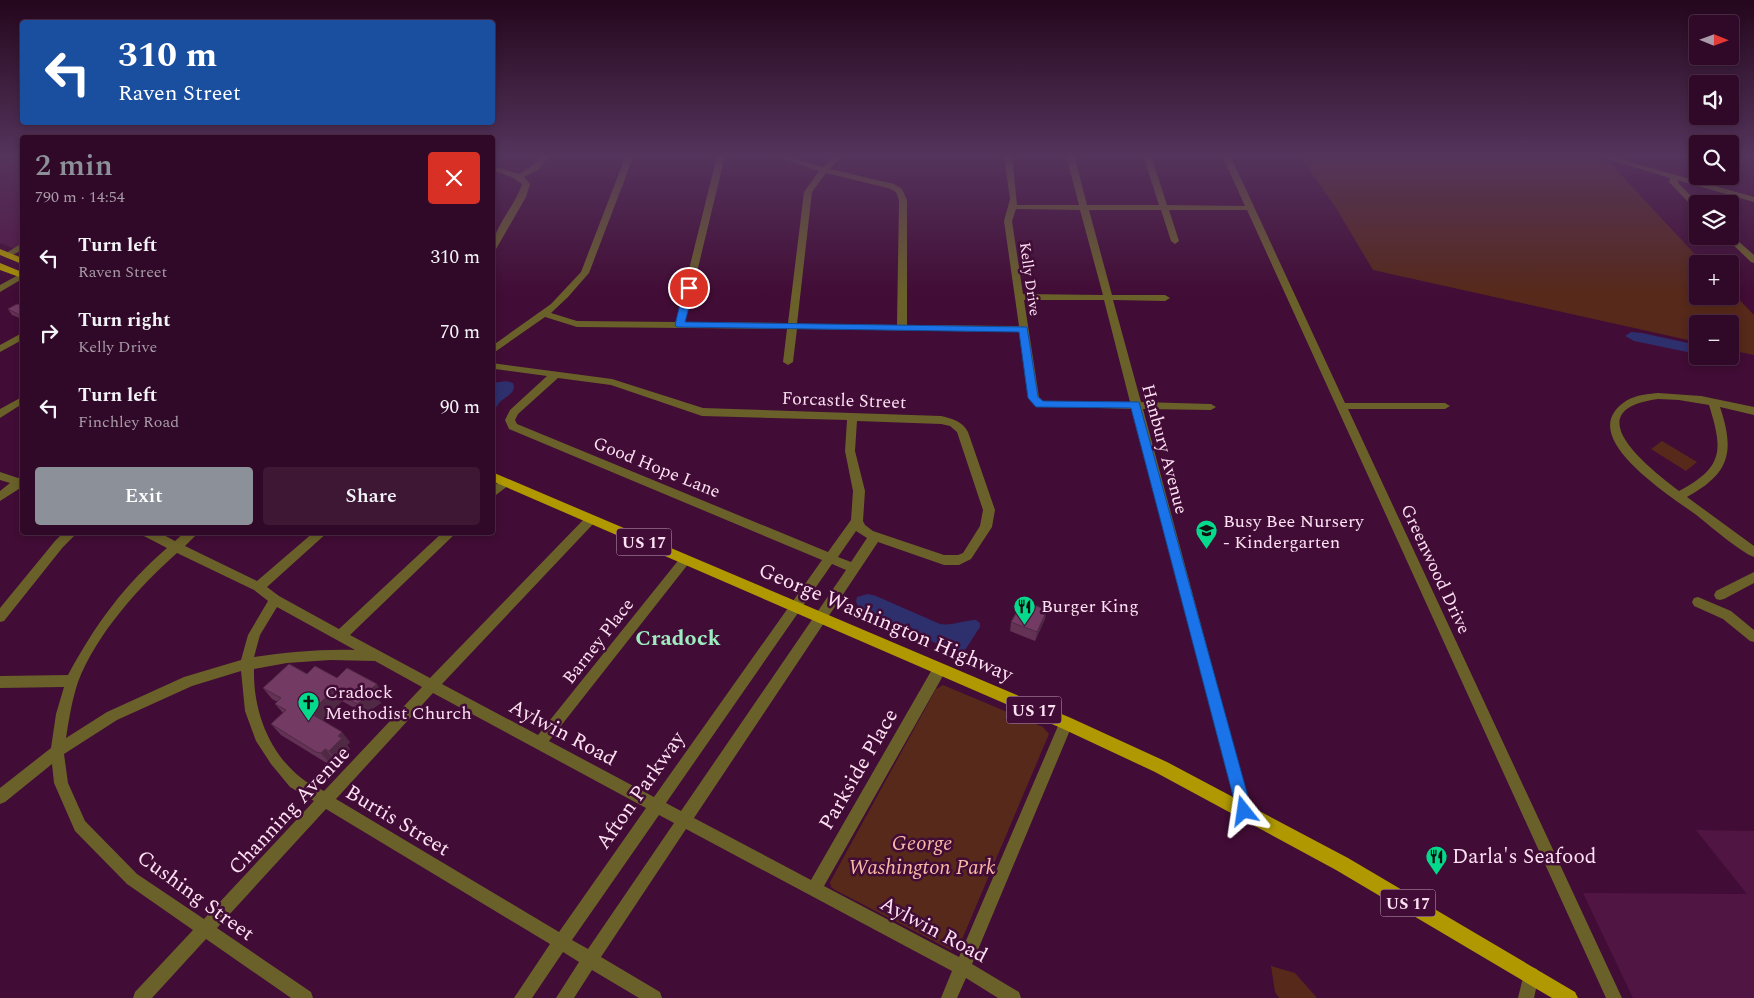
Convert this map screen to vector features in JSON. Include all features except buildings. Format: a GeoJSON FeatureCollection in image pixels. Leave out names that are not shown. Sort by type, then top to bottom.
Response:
{"type":"FeatureCollection","features":[{"type":"Feature","properties":{"kind":"main road"},"geometry":{"type":"LineString","coordinates":[[4,253],[20,260]]}},
{"type":"Feature","properties":{"kind":"main road"},"geometry":{"type":"LineString","coordinates":[[0,266],[20,275]]}},
{"type":"Feature","properties":{"kind":"main road","name":"George Washington Highway"},"geometry":{"type":"LineString","coordinates":[[499,479],[938,670],[1066,723],[1161,767],[1342,864],[1564,996]]}},
{"type":"Feature","properties":{"kind":"street"},"geometry":{"type":"LineString","coordinates":[[495,245],[519,202]]}},
{"type":"Feature","properties":{"kind":"street"},"geometry":{"type":"LineString","coordinates":[[495,350],[544,314],[573,288],[585,273],[612,202]]}},
{"type":"Feature","properties":{"kind":"street"},"geometry":{"type":"LineString","coordinates":[[680,325],[710,202]]}},
{"type":"Feature","properties":{"kind":"street"},"geometry":{"type":"LineString","coordinates":[[788,362],[807,202]]}},
{"type":"Feature","properties":{"kind":"street"},"geometry":{"type":"LineString","coordinates":[[902,327],[903,202]]}},
{"type":"Feature","properties":{"kind":"street","name":"Kelly Drive"},"geometry":{"type":"LineString","coordinates":[[1012,202],[1013,207],[1008,221],[1034,398],[1040,404],[1135,405]]}},
{"type":"Feature","properties":{"kind":"street","name":"Hanbury Avenue"},"geometry":{"type":"LineString","coordinates":[[1082,202],[1106,298],[1244,811]]}},
{"type":"Feature","properties":{"kind":"street"},"geometry":{"type":"LineString","coordinates":[[1163,202],[1175,241]]}},
{"type":"Feature","properties":{"kind":"street","name":"Greenwood Drive"},"geometry":{"type":"LineString","coordinates":[[1247,202],[1614,998]]}},
{"type":"Feature","properties":{"kind":"street"},"geometry":{"type":"LineString","coordinates":[[1013,207],[1250,208]]}},
{"type":"Feature","properties":{"kind":"street"},"geometry":{"type":"LineString","coordinates":[[1738,245],[1754,260]]}},
{"type":"Feature","properties":{"kind":"street"},"geometry":{"type":"LineString","coordinates":[[4,253],[20,248]]}},
{"type":"Feature","properties":{"kind":"street"},"geometry":{"type":"LineString","coordinates":[[0,289],[20,277]]}},
{"type":"Feature","properties":{"kind":"street"},"geometry":{"type":"LineString","coordinates":[[1018,296],[1165,298]]}},
{"type":"Feature","properties":{"kind":"street"},"geometry":{"type":"LineString","coordinates":[[544,314],[577,324],[1023,330]]}},
{"type":"Feature","properties":{"kind":"street"},"geometry":{"type":"LineString","coordinates":[[0,349],[20,337]]}},
{"type":"Feature","properties":{"kind":"street","name":"Forcastle Street"},"geometry":{"type":"LineString","coordinates":[[495,367],[612,382],[702,412],[941,420],[952,422],[960,427],[989,510],[986,527],[967,556],[959,560],[936,558],[875,536]]}},
{"type":"Feature","properties":{"kind":"street","name":"Good Hope Lane"},"geometry":{"type":"LineString","coordinates":[[555,375],[514,412],[510,420],[513,426],[854,568]]}},
{"type":"Feature","properties":{"kind":"street"},"geometry":{"type":"LineString","coordinates":[[1754,411],[1682,396],[1642,397],[1619,409],[1615,419],[1616,432],[1630,456],[1644,470],[1754,552]]}},
{"type":"Feature","properties":{"kind":"street"},"geometry":{"type":"LineString","coordinates":[[0,414],[20,401]]}},
{"type":"Feature","properties":{"kind":"street"},"geometry":{"type":"LineString","coordinates":[[1679,496],[1702,485],[1714,473],[1722,460],[1725,447],[1724,437],[1714,403]]}},
{"type":"Feature","properties":{"kind":"street"},"geometry":{"type":"LineString","coordinates":[[1135,405],[1211,407]]}},
{"type":"Feature","properties":{"kind":"street"},"geometry":{"type":"LineString","coordinates":[[1341,406],[1445,406]]}},
{"type":"Feature","properties":{"kind":"street"},"geometry":{"type":"LineString","coordinates":[[564,998],[875,536],[865,532],[857,521],[859,491],[850,451],[852,417]]}},
{"type":"Feature","properties":{"kind":"street"},"geometry":{"type":"LineString","coordinates":[[0,476],[20,482]]}},
{"type":"Feature","properties":{"kind":"street"},"geometry":{"type":"LineString","coordinates":[[0,497],[20,483]]}},
{"type":"Feature","properties":{"kind":"street","name":"Channing Avenue"},"geometry":{"type":"LineString","coordinates":[[141,998],[432,685],[591,519]]}},
{"type":"Feature","properties":{"kind":"street","name":"Afton Parkway"},"geometry":{"type":"LineString","coordinates":[[522,998],[655,806],[857,521]]}},
{"type":"Feature","properties":{"kind":"street"},"geometry":{"type":"LineString","coordinates":[[0,617],[59,544],[69,535]]}},
{"type":"Feature","properties":{"kind":"street","name":"Aylwin Road"},"geometry":{"type":"LineString","coordinates":[[152,535],[258,587],[275,600],[340,636],[655,806],[962,967],[1012,998]]}},
{"type":"Feature","properties":{"kind":"street","name":"Cushing Street"},"geometry":{"type":"LineString","coordinates":[[189,535],[151,568],[118,606],[92,643],[72,681],[63,714],[57,751],[61,783],[80,826],[132,879],[305,998]]}},
{"type":"Feature","properties":{"kind":"street"},"geometry":{"type":"LineString","coordinates":[[258,587],[319,535]]}},
{"type":"Feature","properties":{"kind":"street"},"geometry":{"type":"LineString","coordinates":[[340,636],[448,535]]}},
{"type":"Feature","properties":{"kind":"street","name":"Barney Place"},"geometry":{"type":"LineString","coordinates":[[539,744],[685,560]]}},
{"type":"Feature","properties":{"kind":"street"},"geometry":{"type":"LineString","coordinates":[[1720,595],[1754,577]]}},
{"type":"Feature","properties":{"kind":"street","name":"Burtis Street"},"geometry":{"type":"LineString","coordinates":[[275,600],[262,619],[252,640],[247,664],[248,698],[256,729],[276,761],[295,782],[560,942],[591,958],[654,998]]}},
{"type":"Feature","properties":{"kind":"street"},"geometry":{"type":"LineString","coordinates":[[1698,602],[1727,615],[1754,637]]}},
{"type":"Feature","properties":{"kind":"street"},"geometry":{"type":"LineString","coordinates":[[0,797],[57,751],[112,716],[189,681],[247,664],[330,655],[379,656]]}},
{"type":"Feature","properties":{"kind":"street","name":"Parkside Place"},"geometry":{"type":"LineString","coordinates":[[814,890],[938,670]]}},
{"type":"Feature","properties":{"kind":"street"},"geometry":{"type":"LineString","coordinates":[[0,682],[72,681]]}},
{"type":"Feature","properties":{"kind":"street"},"geometry":{"type":"LineString","coordinates":[[949,998],[1066,723]]}},
{"type":"Feature","properties":{"kind":"street"},"geometry":{"type":"LineString","coordinates":[[1526,998],[1530,975]]}},
{"type":"Feature","properties":{"kind":"shaded area"},"geometry":{"type":"Polygon","coordinates":[[[0,202],[20,202],[20,251],[0,243],[0,202]]]}},
{"type":"Feature","properties":{"kind":"shaded area"},"geometry":{"type":"Polygon","coordinates":[[[1631,332],[1642,333],[1689,343],[1689,352],[1634,341],[1625,336],[1631,332]]]}},
{"type":"Feature","properties":{"kind":"shaded area"},"geometry":{"type":"Polygon","coordinates":[[[506,381],[513,383],[514,389],[499,403],[495,410],[495,383],[506,381]]]}},
{"type":"Feature","properties":{"kind":"shaded area"},"geometry":{"type":"Polygon","coordinates":[[[868,594],[940,624],[976,620],[980,623],[980,627],[965,650],[954,651],[860,610],[856,602],[857,597],[868,594]]]}},
{"type":"Feature","properties":{"kind":"shaded area"},"geometry":{"type":"Polygon","coordinates":[[[1696,830],[1754,831],[1754,998],[1633,998],[1583,893],[1747,894],[1696,830]]]}},
{"type":"Feature","properties":{"kind":"green space"},"geometry":{"type":"Polygon","coordinates":[[[1332,202],[1646,202],[1696,255],[1689,255],[1689,305],[1739,305],[1739,299],[1754,315],[1754,355],[1739,352],[1739,315],[1689,315],[1689,340],[1373,270],[1332,202]]]}},
{"type":"Feature","properties":{"kind":"green space"},"geometry":{"type":"Polygon","coordinates":[[[1662,441],[1697,462],[1686,471],[1651,449],[1662,441]]]}},
{"type":"Feature","properties":{"kind":"green space","name":"George Washington Park"},"geometry":{"type":"Polygon","coordinates":[[[943,685],[1043,727],[1049,734],[960,944],[951,950],[835,890],[831,887],[830,882],[936,689],[943,685]]]}},
{"type":"Feature","properties":{"kind":"green space"},"geometry":{"type":"Polygon","coordinates":[[[1271,966],[1295,973],[1317,998],[1279,998],[1275,992],[1271,966]]]}},
{"type":"Feature","properties":{"kind":"place","name":"Busy Bee Nursery - Kindergarten"},"geometry":{"type":"Point","coordinates":[1207,550]}},
{"type":"Feature","properties":{"kind":"place","name":"Burger King"},"geometry":{"type":"Point","coordinates":[1025,625]}},
{"type":"Feature","properties":{"kind":"place","name":"Cradock Methodist Church"},"geometry":{"type":"Point","coordinates":[309,721]}},
{"type":"Feature","properties":{"kind":"place","name":"Darla's Seafood"},"geometry":{"type":"Point","coordinates":[1436,875]}},
{"type":"Feature","properties":{"kind":"district","name":"Cradock"},"geometry":{"type":"Point","coordinates":[678,637]}},
{"type":"Feature","properties":{"kind":"route"},"geometry":{"type":"LineString","coordinates":[[689,288],[680,325],[1023,330],[1036,402],[1040,404],[1135,405],[1244,811]]}}]}
